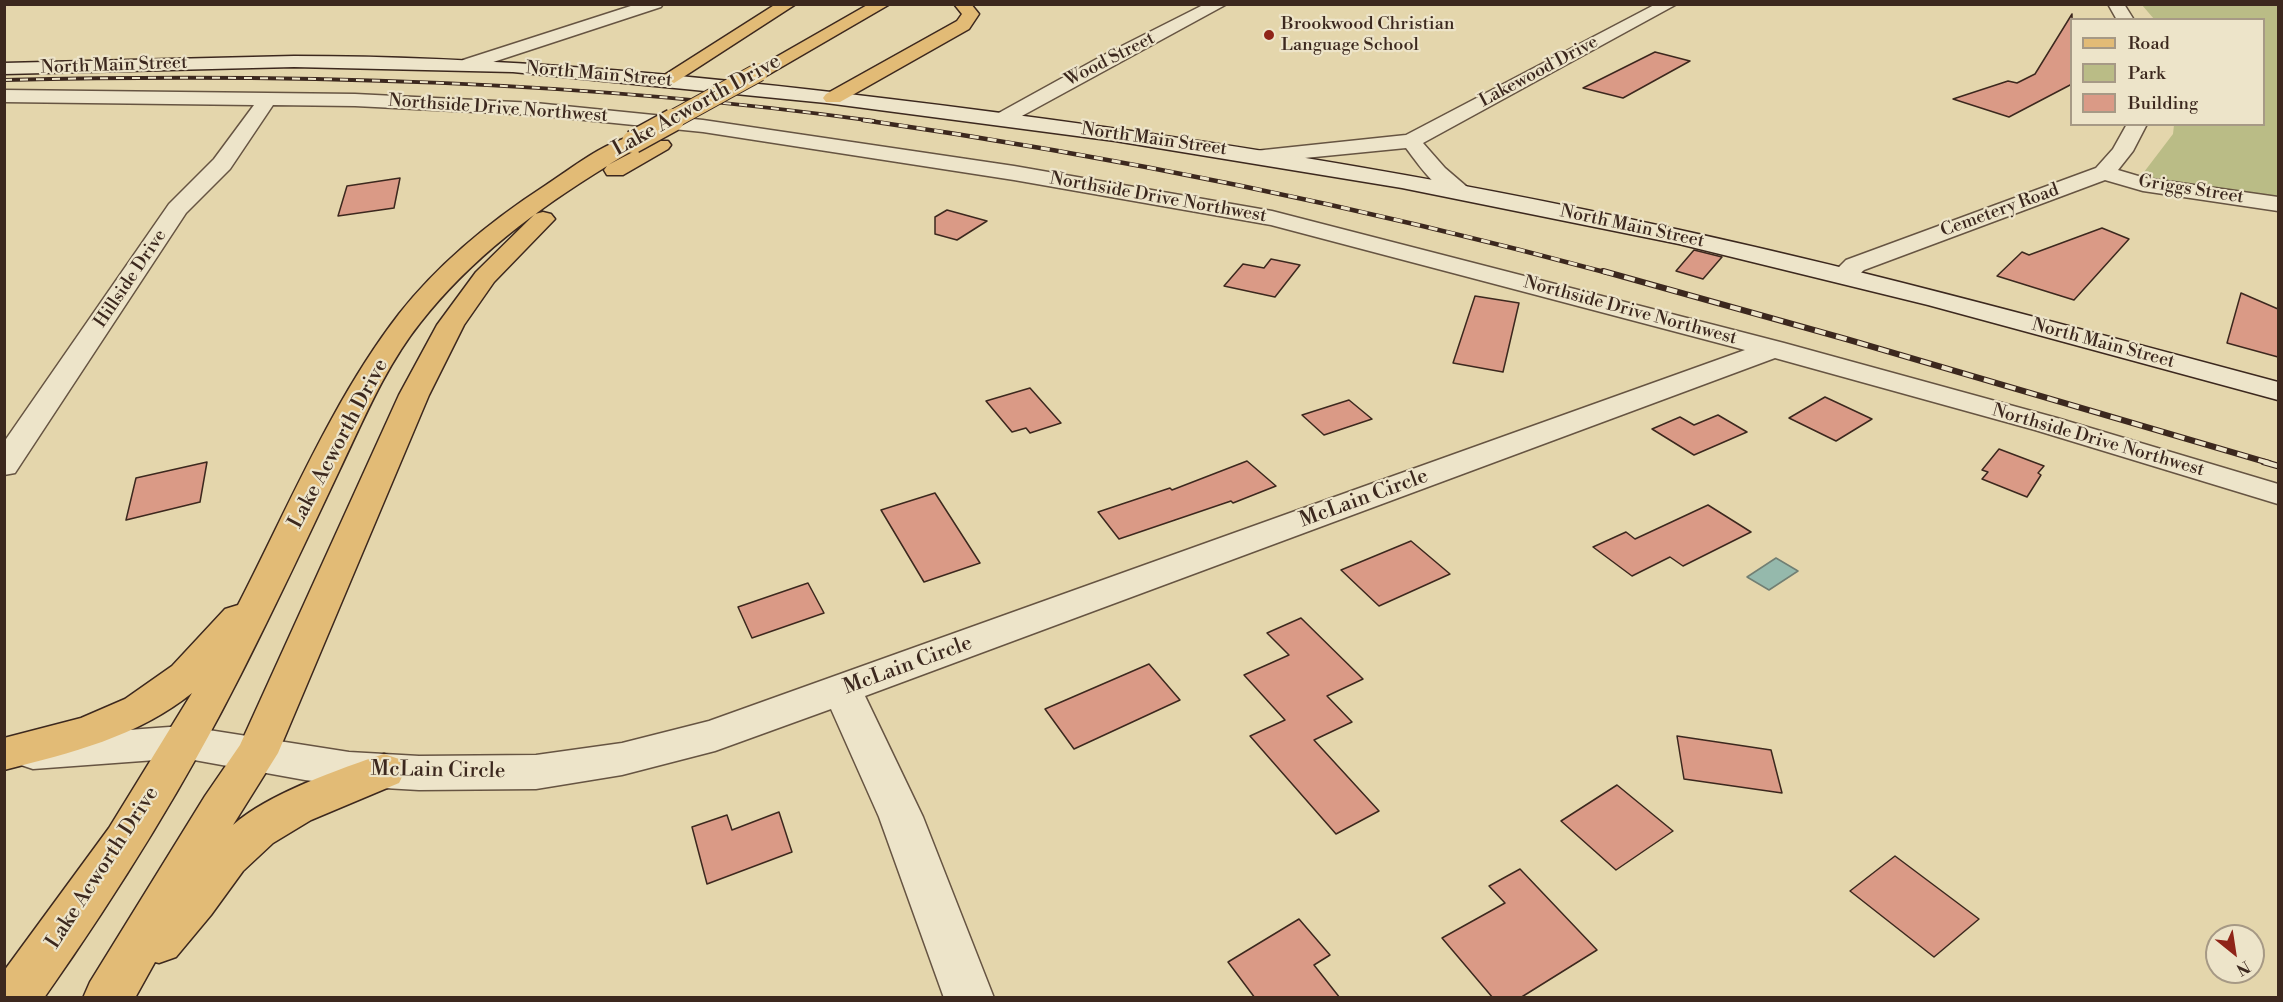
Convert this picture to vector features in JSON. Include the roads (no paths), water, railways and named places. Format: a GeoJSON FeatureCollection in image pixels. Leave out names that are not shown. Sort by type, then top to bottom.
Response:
{"type":"FeatureCollection","features":[{"type":"Feature","properties":{"kind":"main road"},"geometry":{"type":"LineString","coordinates":[[664,81],[788,4]]}},
{"type":"Feature","properties":{"kind":"main road","name":"Lake Acworth Drive"},"geometry":{"type":"LineString","coordinates":[[14,998],[143,811],[220,679],[353,409],[410,319],[450,274],[518,213],[583,170],[882,4]]}},
{"type":"Feature","properties":{"kind":"main road","name":"Lake Acworth Drive"},"geometry":{"type":"LineString","coordinates":[[109,998],[220,808],[257,753],[414,395],[468,298],[517,242],[555,208],[903,4]]}},
{"type":"Feature","properties":{"kind":"main road"},"geometry":{"type":"LineString","coordinates":[[833,98],[963,25],[971,14],[962,4]]}},
{"type":"Feature","properties":{"kind":"main road"},"geometry":{"type":"LineString","coordinates":[[4,755],[77,736],[110,724],[149,704],[179,682],[267,585]]}},
{"type":"Feature","properties":{"kind":"main road"},"geometry":{"type":"LineString","coordinates":[[109,998],[195,902],[227,858],[257,830],[332,791],[384,771]]}},
{"type":"Feature","properties":{"kind":"street"},"geometry":{"type":"LineString","coordinates":[[469,64],[656,4]]}},
{"type":"Feature","properties":{"kind":"street","name":"Wood Street"},"geometry":{"type":"LineString","coordinates":[[1002,119],[1108,60],[1219,4]]}},
{"type":"Feature","properties":{"kind":"street","name":"Lakewood Drive"},"geometry":{"type":"LineString","coordinates":[[1264,156],[1411,141],[1669,4]]}},
{"type":"Feature","properties":{"kind":"street"},"geometry":{"type":"LineString","coordinates":[[2116,4],[2125,18]]}},
{"type":"Feature","properties":{"kind":"street","name":"North Main Street"},"geometry":{"type":"LineString","coordinates":[[4,69],[172,64],[469,64],[833,98],[1264,156],[1626,225],[1844,275],[2278,391]]}},
{"type":"Feature","properties":{"kind":"street","name":"Northside Drive Northwest"},"geometry":{"type":"LineString","coordinates":[[4,96],[355,100],[546,110],[703,126],[1014,173],[1272,218],[1774,349],[2046,424],[2278,494]]}},
{"type":"Feature","properties":{"kind":"street","name":"Hillside Drive"},"geometry":{"type":"LineString","coordinates":[[4,466],[177,209],[222,164],[267,100]]}},
{"type":"Feature","properties":{"kind":"street"},"geometry":{"type":"LineString","coordinates":[[2104,173],[2122,151],[2136,126]]}},
{"type":"Feature","properties":{"kind":"street"},"geometry":{"type":"LineString","coordinates":[[1411,141],[1437,172],[1462,192]]}},
{"type":"Feature","properties":{"kind":"street","name":"Griggs Street"},"geometry":{"type":"LineString","coordinates":[[2104,173],[2144,184],[2278,204]]}},
{"type":"Feature","properties":{"kind":"street","name":"Cemetery Road"},"geometry":{"type":"LineString","coordinates":[[1844,275],[1855,265],[2104,173]]}},
{"type":"Feature","properties":{"kind":"street","name":"McLain Circle"},"geometry":{"type":"LineString","coordinates":[[4,755],[183,742],[257,753],[305,764],[384,771],[536,772],[622,759],[715,735],[842,690],[1774,349]]}},
{"type":"Feature","properties":{"kind":"street"},"geometry":{"type":"LineString","coordinates":[[842,690],[901,817],[969,998]]}},
{"type":"Feature","properties":{"kind":"water"},"geometry":{"type":"Polygon","coordinates":[[[1776,558],[1798,571],[1769,590],[1747,577],[1776,558]]]}},
{"type":"Feature","properties":{"kind":"railway"},"geometry":{"type":"LineString","coordinates":[[4,80],[222,78],[440,83],[657,97],[766,107],[874,121]]}},
{"type":"Feature","properties":{"kind":"railway"},"geometry":{"type":"LineString","coordinates":[[863,120],[1051,150],[1238,185],[1424,226],[1608,273]]}},
{"type":"Feature","properties":{"kind":"railway"},"geometry":{"type":"LineString","coordinates":[[1603,271],[1846,339],[2269,463]]}},
{"type":"Feature","properties":{"kind":"railway"},"geometry":{"type":"LineString","coordinates":[[2264,462],[2278,466]]}},
{"type":"Feature","properties":{"kind":"place","name":"Brookwood Christian Language School"},"geometry":{"type":"Point","coordinates":[1269,35]}}]}
